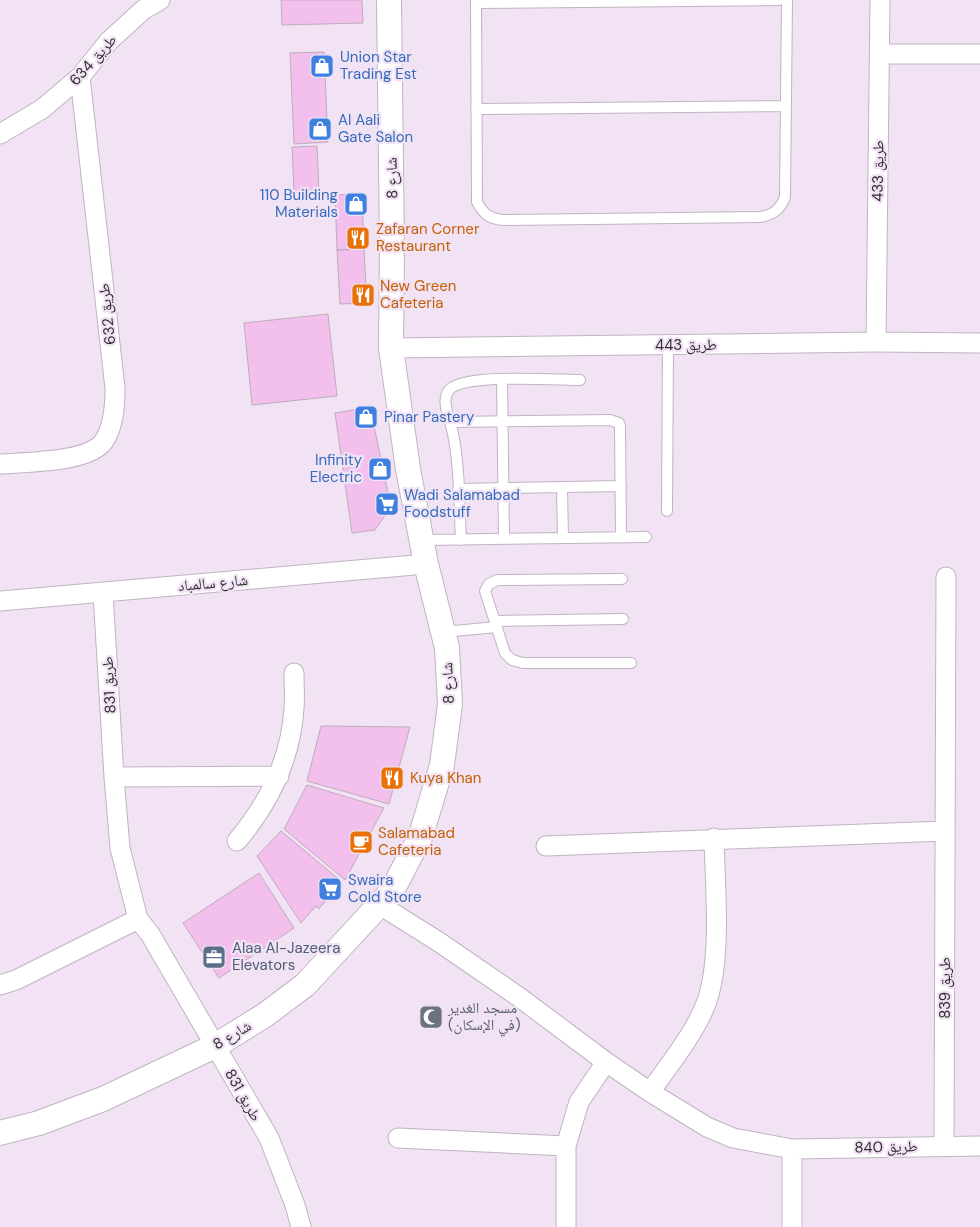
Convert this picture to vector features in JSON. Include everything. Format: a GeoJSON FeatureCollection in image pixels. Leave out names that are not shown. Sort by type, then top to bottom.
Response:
{"type":"FeatureCollection","features":[{"type":"Feature","properties":{"kind":"street","name":"طريق 634"},"geometry":{"type":"LineString","coordinates":[[0,134],[42,109],[80,77],[108,41],[143,10],[160,0]]}},
{"type":"Feature","properties":{"kind":"street","name":"شارع 8"},"geometry":{"type":"LineString","coordinates":[[0,1133],[39,1123],[103,1099],[215,1046],[265,1015],[305,985],[380,905],[392,891],[421,835],[442,765],[450,704],[447,648],[426,564],[408,469],[391,348],[392,247],[389,0]]}},
{"type":"Feature","properties":{"kind":"street","name":"طريق 433"},"geometry":{"type":"LineString","coordinates":[[876,342],[880,0]]}},
{"type":"Feature","properties":{"kind":"street"},"geometry":{"type":"LineString","coordinates":[[880,54],[980,54]]}},
{"type":"Feature","properties":{"kind":"street","name":"طريق 632"},"geometry":{"type":"LineString","coordinates":[[0,464],[74,457],[90,452],[104,442],[115,406],[115,388],[80,77]]}},
{"type":"Feature","properties":{"kind":"street","name":"طريق 443"},"geometry":{"type":"LineString","coordinates":[[391,348],[980,342]]}},
{"type":"Feature","properties":{"kind":"street","name":"شارع سالمباد"},"geometry":{"type":"LineString","coordinates":[[0,602],[426,564]]}},
{"type":"Feature","properties":{"kind":"street","name":"طريق 839"},"geometry":{"type":"LineString","coordinates":[[944,1146],[946,578]]}},
{"type":"Feature","properties":{"kind":"street","name":"طريق 831"},"geometry":{"type":"LineString","coordinates":[[103,593],[120,848],[138,919],[150,934],[269,1138],[295,1205],[301,1227]]}},
{"type":"Feature","properties":{"kind":"street"},"geometry":{"type":"LineString","coordinates":[[237,840],[254,821],[279,776],[289,742],[294,708],[294,673]]}},
{"type":"Feature","properties":{"kind":"street"},"geometry":{"type":"LineString","coordinates":[[114,777],[279,776]]}},
{"type":"Feature","properties":{"kind":"street"},"geometry":{"type":"LineString","coordinates":[[546,846],[714,838],[945,831]]}},
{"type":"Feature","properties":{"kind":"street"},"geometry":{"type":"LineString","coordinates":[[650,1092],[689,1036],[706,1002],[715,965],[714,838]]}},
{"type":"Feature","properties":{"kind":"street","name":"طريق 840"},"geometry":{"type":"LineString","coordinates":[[380,905],[439,942],[650,1092],[707,1127],[733,1138],[792,1149],[980,1146]]}},
{"type":"Feature","properties":{"kind":"street"},"geometry":{"type":"LineString","coordinates":[[0,985],[16,980],[138,919]]}},
{"type":"Feature","properties":{"kind":"street"},"geometry":{"type":"LineString","coordinates":[[566,1227],[566,1146],[579,1102],[606,1062]]}},
{"type":"Feature","properties":{"kind":"street"},"geometry":{"type":"LineString","coordinates":[[398,1138],[566,1146]]}},
{"type":"Feature","properties":{"kind":"street"},"geometry":{"type":"LineString","coordinates":[[792,1149],[792,1227]]}},
{"type":"Feature","properties":{"kind":"lane"},"geometry":{"type":"LineString","coordinates":[[779,0],[476,1],[477,202],[481,210],[487,216],[496,220],[768,216],[776,212],[782,205],[785,197],[787,0]]}},
{"type":"Feature","properties":{"kind":"lane"},"geometry":{"type":"LineString","coordinates":[[476,109],[786,106]]}},
{"type":"Feature","properties":{"kind":"lane"},"geometry":{"type":"LineString","coordinates":[[666,511],[668,345]]}},
{"type":"Feature","properties":{"kind":"lane"},"geometry":{"type":"LineString","coordinates":[[461,540],[455,443],[446,402],[447,393],[450,388],[469,381],[502,379],[580,380]]}},
{"type":"Feature","properties":{"kind":"lane"},"geometry":{"type":"LineString","coordinates":[[502,379],[504,539]]}},
{"type":"Feature","properties":{"kind":"lane"},"geometry":{"type":"LineString","coordinates":[[451,422],[615,421],[620,426],[621,537]]}},
{"type":"Feature","properties":{"kind":"lane"},"geometry":{"type":"LineString","coordinates":[[458,489],[621,486]]}},
{"type":"Feature","properties":{"kind":"lane"},"geometry":{"type":"LineString","coordinates":[[562,487],[563,538]]}},
{"type":"Feature","properties":{"kind":"lane"},"geometry":{"type":"LineString","coordinates":[[422,540],[646,537]]}},
{"type":"Feature","properties":{"kind":"lane"},"geometry":{"type":"LineString","coordinates":[[622,579],[493,582],[489,584],[485,591],[505,653],[512,660],[523,663],[631,663]]}},
{"type":"Feature","properties":{"kind":"lane"},"geometry":{"type":"LineString","coordinates":[[443,632],[496,624],[623,619]]}},
{"type":"Feature","properties":{"kind":"building"},"geometry":{"type":"Polygon","coordinates":[[[281,0],[362,0],[363,23],[282,25],[281,0]]]}},
{"type":"Feature","properties":{"kind":"building"},"geometry":{"type":"Polygon","coordinates":[[[324,52],[328,142],[294,144],[290,53],[324,52]]]}},
{"type":"Feature","properties":{"kind":"building"},"geometry":{"type":"Polygon","coordinates":[[[317,146],[319,190],[294,191],[292,147],[317,146]]]}},
{"type":"Feature","properties":{"kind":"building"},"geometry":{"type":"Polygon","coordinates":[[[362,194],[364,249],[337,250],[335,195],[362,194]]]}},
{"type":"Feature","properties":{"kind":"building"},"geometry":{"type":"Polygon","coordinates":[[[364,249],[367,303],[340,304],[337,250],[364,249]]]}},
{"type":"Feature","properties":{"kind":"building"},"geometry":{"type":"Polygon","coordinates":[[[328,314],[337,396],[252,405],[244,323],[328,314]]]}},
{"type":"Feature","properties":{"kind":"building"},"geometry":{"type":"Polygon","coordinates":[[[370,407],[391,507],[375,530],[352,533],[335,413],[370,407]]]}},
{"type":"Feature","properties":{"kind":"building"},"geometry":{"type":"Polygon","coordinates":[[[321,726],[410,727],[389,804],[307,781],[321,726]]]}},
{"type":"Feature","properties":{"kind":"building"},"geometry":{"type":"Polygon","coordinates":[[[307,785],[384,808],[345,880],[284,829],[307,785]]]}},
{"type":"Feature","properties":{"kind":"building"},"geometry":{"type":"Polygon","coordinates":[[[281,831],[341,881],[319,909],[316,906],[301,923],[257,856],[281,831]]]}},
{"type":"Feature","properties":{"kind":"building"},"geometry":{"type":"Polygon","coordinates":[[[259,873],[294,928],[219,978],[183,923],[259,873]]]}},
{"type":"Feature","properties":{"kind":"place","name":"Union Star Trading Est"},"geometry":{"type":"Point","coordinates":[322,66]}},
{"type":"Feature","properties":{"kind":"place","name":"Al Aali Gate Salon"},"geometry":{"type":"Point","coordinates":[320,129]}},
{"type":"Feature","properties":{"kind":"place","name":"110 Building Materials"},"geometry":{"type":"Point","coordinates":[356,204]}},
{"type":"Feature","properties":{"kind":"place","name":"Zafaran Corner Restaurant"},"geometry":{"type":"Point","coordinates":[358,238]}},
{"type":"Feature","properties":{"kind":"place","name":"New Green Cafeteria"},"geometry":{"type":"Point","coordinates":[363,295]}},
{"type":"Feature","properties":{"kind":"place","name":"Pinar Pastery"},"geometry":{"type":"Point","coordinates":[366,417]}},
{"type":"Feature","properties":{"kind":"place","name":"Infinity Electric"},"geometry":{"type":"Point","coordinates":[380,469]}},
{"type":"Feature","properties":{"kind":"place","name":"Wadi Salamabad Foodstuff"},"geometry":{"type":"Point","coordinates":[387,504]}},
{"type":"Feature","properties":{"kind":"place","name":"Kuya Khan"},"geometry":{"type":"Point","coordinates":[392,778]}},
{"type":"Feature","properties":{"kind":"place","name":"Salamabad Cafeteria"},"geometry":{"type":"Point","coordinates":[361,842]}},
{"type":"Feature","properties":{"kind":"place","name":"Swaira Cold Store"},"geometry":{"type":"Point","coordinates":[330,889]}},
{"type":"Feature","properties":{"kind":"place","name":"Alaa Al-Jazeera Elevators"},"geometry":{"type":"Point","coordinates":[214,957]}},
{"type":"Feature","properties":{"kind":"place","name":"مسجد الغدير (في الإسكان)"},"geometry":{"type":"Point","coordinates":[431,1017]}}]}
